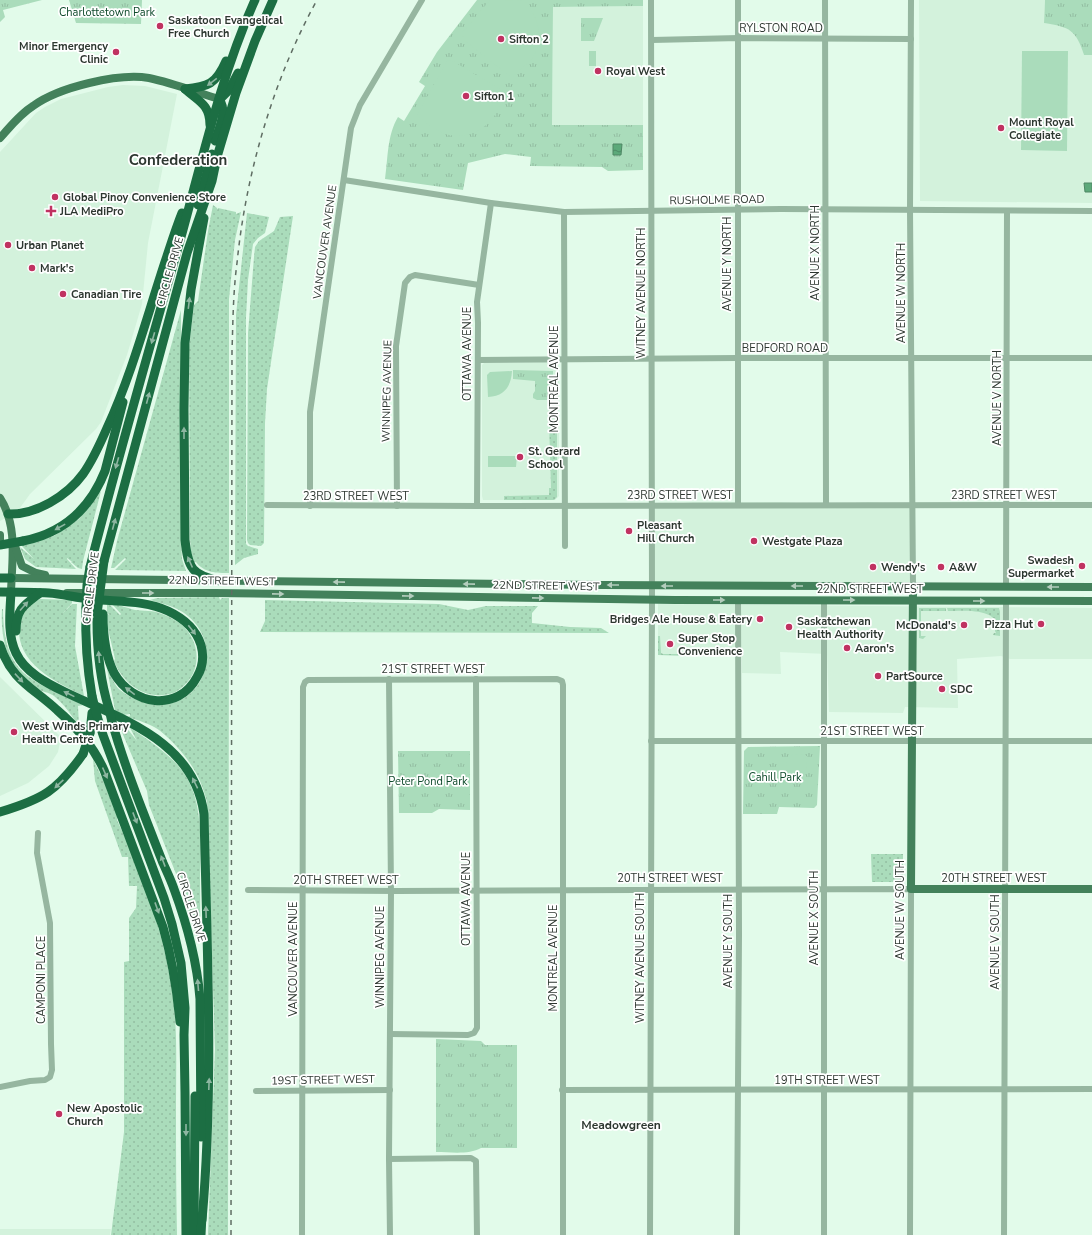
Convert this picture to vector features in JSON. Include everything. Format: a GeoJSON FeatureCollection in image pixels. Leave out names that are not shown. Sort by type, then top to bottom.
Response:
{"type":"FeatureCollection","features":[{"type":"Feature","properties":{"kind":"highway","name":"CIRCLE DRIVE"},"geometry":{"type":"LineString","coordinates":[[186,1235],[185,1008],[179,952],[172,924],[157,878],[94,715],[90,696],[85,638],[87,585],[110,485],[208,137],[219,99],[255,0]]}},
{"type":"Feature","properties":{"kind":"highway","name":"CIRCLE DRIVE"},"geometry":{"type":"LineString","coordinates":[[201,1235],[200,1006],[196,969],[192,948],[174,888],[138,798],[117,740],[102,682],[97,637],[104,561],[187,253],[212,181],[217,157],[236,93],[273,0]]}},
{"type":"Feature","properties":{"kind":"highway"},"geometry":{"type":"LineString","coordinates":[[185,89],[203,87],[214,81],[222,71],[245,24]]}},
{"type":"Feature","properties":{"kind":"highway"},"geometry":{"type":"LineString","coordinates":[[187,253],[188,241],[224,111],[222,102],[219,99],[225,94],[233,82],[255,42]]}},
{"type":"Feature","properties":{"kind":"highway"},"geometry":{"type":"LineString","coordinates":[[185,89],[208,110],[210,124],[208,137]]}},
{"type":"Feature","properties":{"kind":"highway"},"geometry":{"type":"LineString","coordinates":[[8,514],[18,514],[46,505],[59,498],[83,475],[92,460],[119,401],[180,220],[197,179]]}},
{"type":"Feature","properties":{"kind":"highway"},"geometry":{"type":"LineString","coordinates":[[212,181],[191,290],[185,343],[185,540],[189,564],[194,570],[207,579],[221,581]]}},
{"type":"Feature","properties":{"kind":"highway"},"geometry":{"type":"LineString","coordinates":[[0,545],[35,539],[51,532],[67,524],[80,513],[89,502],[105,471],[121,413],[126,382]]}},
{"type":"Feature","properties":{"kind":"highway","name":"22ND STREET WEST"},"geometry":{"type":"LineString","coordinates":[[0,578],[11,578]]}},
{"type":"Feature","properties":{"kind":"highway","name":"22ND STREET WEST"},"geometry":{"type":"LineString","coordinates":[[0,592],[50,593]]}},
{"type":"Feature","properties":{"kind":"highway"},"geometry":{"type":"LineString","coordinates":[[11,592],[11,632],[16,652],[30,670],[45,681],[138,727],[157,739],[180,759],[196,785],[202,803],[204,814],[209,1076],[206,1173],[202,1220]]}},
{"type":"Feature","properties":{"kind":"highway"},"geometry":{"type":"LineString","coordinates":[[16,652],[16,625],[18,615],[23,606],[40,593]]}},
{"type":"Feature","properties":{"kind":"highway"},"geometry":{"type":"LineString","coordinates":[[50,593],[149,605],[163,609],[177,616],[188,624],[196,634],[202,650],[202,665],[193,685],[182,695],[162,701],[146,699],[128,689],[117,677],[108,657],[100,614]]}},
{"type":"Feature","properties":{"kind":"highway"},"geometry":{"type":"LineString","coordinates":[[0,645],[7,663],[18,678],[56,708],[72,724],[92,748],[104,770],[163,927],[176,981],[180,1022],[184,1035]]}},
{"type":"Feature","properties":{"kind":"highway"},"geometry":{"type":"LineString","coordinates":[[0,812],[31,802],[48,794],[64,779],[84,754],[94,715]]}},
{"type":"Feature","properties":{"kind":"highway"},"geometry":{"type":"LineString","coordinates":[[194,1235],[195,1088],[200,1006]]}},
{"type":"Feature","properties":{"kind":"main road"},"geometry":{"type":"LineString","coordinates":[[0,138],[32,106],[54,94],[110,79],[134,77],[149,78],[219,99]]}},
{"type":"Feature","properties":{"kind":"main road"},"geometry":{"type":"LineString","coordinates":[[0,498],[8,514],[18,556],[22,566],[36,573],[62,579]]}},
{"type":"Feature","properties":{"kind":"main road"},"geometry":{"type":"LineString","coordinates":[[0,535],[0,542]]}},
{"type":"Feature","properties":{"kind":"main road"},"geometry":{"type":"LineString","coordinates":[[11,592],[13,536]]}},
{"type":"Feature","properties":{"kind":"main road","name":"22ND STREET WEST"},"geometry":{"type":"LineString","coordinates":[[11,578],[652,586],[1092,586]]}},
{"type":"Feature","properties":{"kind":"main road","name":"AVENUE W SOUTH"},"geometry":{"type":"LineString","coordinates":[[911,890],[913,586]]}},
{"type":"Feature","properties":{"kind":"main road","name":"22ND STREET WEST"},"geometry":{"type":"LineString","coordinates":[[50,593],[109,592],[738,600],[1092,600]]}},
{"type":"Feature","properties":{"kind":"main road","name":"20TH STREET WEST"},"geometry":{"type":"LineString","coordinates":[[911,890],[1092,889]]}},
{"type":"Feature","properties":{"kind":"street","name":"VANCOUVER AVENUE"},"geometry":{"type":"LineString","coordinates":[[310,506],[310,412],[351,128],[360,105],[422,0]]}},
{"type":"Feature","properties":{"kind":"street","name":"WITNEY AVENUE NORTH"},"geometry":{"type":"LineString","coordinates":[[651,0],[652,586]]}},
{"type":"Feature","properties":{"kind":"street","name":"AVENUE Y NORTH"},"geometry":{"type":"LineString","coordinates":[[738,0],[738,505]]}},
{"type":"Feature","properties":{"kind":"street","name":"AVENUE X NORTH"},"geometry":{"type":"LineString","coordinates":[[825,0],[826,505]]}},
{"type":"Feature","properties":{"kind":"street","name":"AVENUE W NORTH"},"geometry":{"type":"LineString","coordinates":[[911,0],[910,210],[913,586]]}},
{"type":"Feature","properties":{"kind":"street","name":"RYLSTON ROAD"},"geometry":{"type":"LineString","coordinates":[[652,40],[739,38],[911,39]]}},
{"type":"Feature","properties":{"kind":"street","name":"RUSHOLME ROAD"},"geometry":{"type":"LineString","coordinates":[[344,180],[491,203],[564,212],[737,210],[1092,210]]}},
{"type":"Feature","properties":{"kind":"street","name":"OTTAWA AVENUE"},"geometry":{"type":"LineString","coordinates":[[477,506],[477,302],[491,203]]}},
{"type":"Feature","properties":{"kind":"street","name":"AVENUE V NORTH"},"geometry":{"type":"LineString","coordinates":[[1006,211],[1006,586]]}},
{"type":"Feature","properties":{"kind":"street","name":"MONTREAL AVENUE"},"geometry":{"type":"LineString","coordinates":[[564,212],[565,546]]}},
{"type":"Feature","properties":{"kind":"street","name":"WINNIPEG AVENUE"},"geometry":{"type":"LineString","coordinates":[[397,506],[396,346],[405,283],[410,277],[415,275],[479,285]]}},
{"type":"Feature","properties":{"kind":"street","name":"BEDFORD ROAD"},"geometry":{"type":"LineString","coordinates":[[478,360],[1092,358]]}},
{"type":"Feature","properties":{"kind":"street","name":"23RD STREET WEST"},"geometry":{"type":"LineString","coordinates":[[267,505],[1092,505]]}},
{"type":"Feature","properties":{"kind":"street","name":"WITNEY AVENUE SOUTH"},"geometry":{"type":"LineString","coordinates":[[650,1235],[652,586]]}},
{"type":"Feature","properties":{"kind":"street","name":"AVENUE Y SOUTH"},"geometry":{"type":"LineString","coordinates":[[737,1235],[738,600]]}},
{"type":"Feature","properties":{"kind":"street","name":"AVENUE X SOUTH"},"geometry":{"type":"LineString","coordinates":[[824,600],[824,1235]]}},
{"type":"Feature","properties":{"kind":"street","name":"AVENUE V SOUTH"},"geometry":{"type":"LineString","coordinates":[[1004,1235],[1006,600]]}},
{"type":"Feature","properties":{"kind":"street","name":"WINNIPEG AVENUE"},"geometry":{"type":"LineString","coordinates":[[389,679],[391,891],[389,1159],[390,1235]]}},
{"type":"Feature","properties":{"kind":"street","name":"21ST STREET WEST"},"geometry":{"type":"LineString","coordinates":[[305,682],[308,680],[389,679],[557,679],[562,681]]}},
{"type":"Feature","properties":{"kind":"street","name":"OTTAWA AVENUE"},"geometry":{"type":"LineString","coordinates":[[390,1034],[468,1035],[474,1033],[477,1028],[476,679]]}},
{"type":"Feature","properties":{"kind":"street","name":"MONTREAL AVENUE"},"geometry":{"type":"LineString","coordinates":[[562,681],[563,1235]]}},
{"type":"Feature","properties":{"kind":"street","name":"VANCOUVER AVENUE"},"geometry":{"type":"LineString","coordinates":[[302,1235],[303,687],[305,682]]}},
{"type":"Feature","properties":{"kind":"street","name":"21ST STREET WEST"},"geometry":{"type":"LineString","coordinates":[[651,741],[1092,741]]}},
{"type":"Feature","properties":{"kind":"street","name":"CAMPONI PLACE"},"geometry":{"type":"LineString","coordinates":[[0,1087],[30,1081],[45,1080],[50,1076],[52,1070],[50,1044],[50,923],[37,853],[38,833]]}},
{"type":"Feature","properties":{"kind":"street","name":"20TH STREET WEST"},"geometry":{"type":"LineString","coordinates":[[248,890],[911,890]]}},
{"type":"Feature","properties":{"kind":"street","name":"AVENUE W SOUTH"},"geometry":{"type":"LineString","coordinates":[[910,1235],[911,890]]}},
{"type":"Feature","properties":{"kind":"street","name":"19TH STREET WEST"},"geometry":{"type":"LineString","coordinates":[[562,1090],[1092,1089]]}},
{"type":"Feature","properties":{"kind":"street","name":"19ST STREET WEST"},"geometry":{"type":"LineString","coordinates":[[256,1091],[390,1090]]}},
{"type":"Feature","properties":{"kind":"street"},"geometry":{"type":"LineString","coordinates":[[389,1159],[471,1158],[476,1161],[477,1235]]}},
{"type":"Feature","properties":{"kind":"shaded area","name":"Mount Royal Collegiate"},"geometry":{"type":"Polygon","coordinates":[[[919,0],[1045,0],[1044,23],[1061,25],[1073,32],[1078,37],[1084,55],[1092,55],[1092,203],[920,201],[919,0]]]}},
{"type":"Feature","properties":{"kind":"shaded area","name":"Royal West"},"geometry":{"type":"Polygon","coordinates":[[[643,6],[643,125],[552,125],[553,7],[643,6]]]}},
{"type":"Feature","properties":{"kind":"shaded area"},"geometry":{"type":"Polygon","coordinates":[[[123,85],[145,86],[177,94],[148,243],[142,304],[127,355],[101,422],[96,429],[30,494],[17,512],[0,521],[0,152],[36,113],[45,107],[61,99],[108,87],[123,85]]]}},
{"type":"Feature","properties":{"kind":"shaded area","name":"St. Gerard School"},"geometry":{"type":"Polygon","coordinates":[[[555,362],[559,367],[559,496],[555,500],[483,500],[482,365],[484,363],[555,362]]]}},
{"type":"Feature","properties":{"kind":"shaded area"},"geometry":{"type":"Polygon","coordinates":[[[694,502],[782,502],[826,505],[868,502],[912,505],[913,586],[652,586],[651,506],[694,502]]]}},
{"type":"Feature","properties":{"kind":"shaded area"},"geometry":{"type":"Polygon","coordinates":[[[658,604],[1092,608],[1092,659],[1010,659],[1001,656],[957,659],[958,708],[905,707],[903,713],[829,712],[827,654],[780,652],[781,674],[742,673],[742,656],[658,655],[658,604]]]}},
{"type":"Feature","properties":{"kind":"shaded area"},"geometry":{"type":"Polygon","coordinates":[[[0,677],[61,737],[58,752],[49,766],[28,783],[0,796],[0,677]]]}},
{"type":"Feature","properties":{"kind":"shaded area"},"geometry":{"type":"Polygon","coordinates":[[[0,1229],[111,1229],[110,1235],[0,1235],[0,1229]]]}},
{"type":"Feature","properties":{"kind":"green space","name":"Charlottetown Park"},"geometry":{"type":"Polygon","coordinates":[[[0,0],[42,0],[3,10],[5,17],[0,22],[0,0]]]}},
{"type":"Feature","properties":{"kind":"green space","name":"Charlottetown Park"},"geometry":{"type":"Polygon","coordinates":[[[69,0],[142,0],[141,24],[76,23],[69,0]]]}},
{"type":"Feature","properties":{"kind":"green space"},"geometry":{"type":"Polygon","coordinates":[[[477,0],[643,0],[643,6],[553,7],[552,125],[643,125],[643,170],[608,171],[602,167],[530,166],[531,157],[505,154],[468,163],[463,190],[385,179],[388,147],[394,124],[398,117],[404,121],[425,86],[419,82],[437,52],[477,0]]]}},
{"type":"Feature","properties":{"kind":"green space","name":"Sifton 2"},"geometry":{"type":"Polygon","coordinates":[[[490,0],[516,0],[527,3],[534,15],[538,27],[538,46],[533,57],[512,78],[464,40],[462,33],[490,0]]]}},
{"type":"Feature","properties":{"kind":"green space"},"geometry":{"type":"Polygon","coordinates":[[[1045,0],[1092,0],[1092,55],[1084,55],[1078,40],[1071,31],[1060,26],[1044,23],[1045,0]]]}},
{"type":"Feature","properties":{"kind":"green space"},"geometry":{"type":"Polygon","coordinates":[[[581,18],[603,18],[594,41],[581,41],[581,18]]]}},
{"type":"Feature","properties":{"kind":"green space"},"geometry":{"type":"Polygon","coordinates":[[[589,51],[596,51],[596,66],[589,66],[589,51]]]}},
{"type":"Feature","properties":{"kind":"green space"},"geometry":{"type":"Polygon","coordinates":[[[1022,51],[1068,51],[1067,151],[1021,150],[1022,51]]]}},
{"type":"Feature","properties":{"kind":"green space","name":"Sifton 1"},"geometry":{"type":"Polygon","coordinates":[[[451,60],[506,93],[495,115],[485,126],[472,133],[457,136],[443,133],[426,123],[417,115],[447,61],[451,60]]]}},
{"type":"Feature","properties":{"kind":"green space"},"geometry":{"type":"Polygon","coordinates":[[[213,205],[217,208],[217,210],[218,208],[236,212],[236,214],[241,212],[235,240],[229,299],[229,573],[211,572],[199,566],[196,562],[193,563],[190,538],[189,348],[194,305],[198,301],[213,205]]]}},
{"type":"Feature","properties":{"kind":"green space"},"geometry":{"type":"Polygon","coordinates":[[[247,213],[269,217],[265,233],[253,244],[248,280],[246,317],[246,544],[258,549],[258,554],[244,558],[235,565],[236,315],[247,213]]]}},
{"type":"Feature","properties":{"kind":"green space"},"geometry":{"type":"Polygon","coordinates":[[[293,216],[267,389],[265,423],[264,543],[261,546],[250,545],[247,540],[248,333],[255,247],[259,241],[274,231],[280,217],[293,216]]]}},
{"type":"Feature","properties":{"kind":"green space"},"geometry":{"type":"Polygon","coordinates":[[[181,310],[181,539],[182,559],[186,571],[115,570],[126,559],[125,558],[114,568],[111,568],[117,541],[181,310]]]}},
{"type":"Feature","properties":{"kind":"green space"},"geometry":{"type":"Polygon","coordinates":[[[513,370],[553,371],[553,400],[537,400],[533,398],[535,381],[513,379],[513,370]]]}},
{"type":"Feature","properties":{"kind":"green space"},"geometry":{"type":"Polygon","coordinates":[[[512,371],[510,382],[506,390],[498,395],[488,397],[487,375],[490,372],[512,371]]]}},
{"type":"Feature","properties":{"kind":"green space"},"geometry":{"type":"Polygon","coordinates":[[[549,421],[557,421],[557,497],[554,500],[504,500],[504,496],[549,495],[549,488],[551,488],[549,421]]]}},
{"type":"Feature","properties":{"kind":"green space"},"geometry":{"type":"Polygon","coordinates":[[[488,456],[517,456],[516,467],[488,467],[488,456]]]}},
{"type":"Feature","properties":{"kind":"green space"},"geometry":{"type":"Polygon","coordinates":[[[101,491],[82,569],[78,568],[67,558],[76,569],[36,567],[25,559],[20,547],[34,559],[21,545],[54,536],[79,519],[101,491]]]}},
{"type":"Feature","properties":{"kind":"green space"},"geometry":{"type":"Polygon","coordinates":[[[219,597],[220,600],[222,598],[229,598],[228,1235],[208,1235],[215,1049],[207,802],[197,774],[182,753],[171,741],[159,730],[144,722],[127,717],[130,716],[130,714],[123,715],[115,710],[107,669],[118,688],[125,694],[136,699],[162,705],[180,700],[194,690],[203,675],[207,658],[204,640],[195,623],[179,610],[169,605],[150,600],[157,598],[219,597]]]}},
{"type":"Feature","properties":{"kind":"green space"},"geometry":{"type":"Polygon","coordinates":[[[40,599],[72,600],[72,603],[62,614],[72,604],[77,604],[75,646],[84,696],[50,678],[31,661],[24,651],[20,639],[19,626],[21,616],[27,606],[40,599]]]}},
{"type":"Feature","properties":{"kind":"green space"},"geometry":{"type":"Polygon","coordinates":[[[265,600],[439,604],[468,610],[486,606],[538,606],[532,613],[532,623],[570,627],[601,628],[609,633],[260,632],[265,621],[265,600]]]}},
{"type":"Feature","properties":{"kind":"green space"},"geometry":{"type":"Polygon","coordinates":[[[112,604],[135,610],[159,613],[175,620],[185,628],[195,644],[196,662],[194,670],[185,685],[172,693],[155,695],[139,690],[127,681],[117,668],[114,661],[115,659],[108,629],[107,614],[110,615],[107,613],[107,605],[110,605],[120,615],[121,614],[112,604]]]}},
{"type":"Feature","properties":{"kind":"green space"},"geometry":{"type":"Polygon","coordinates":[[[919,608],[946,608],[946,611],[921,611],[921,636],[926,636],[923,639],[919,638],[919,608]]]}},
{"type":"Feature","properties":{"kind":"green space"},"geometry":{"type":"Polygon","coordinates":[[[947,608],[999,608],[1000,636],[993,635],[996,633],[996,623],[993,618],[987,614],[971,611],[948,611],[947,608]]]}},
{"type":"Feature","properties":{"kind":"green space"},"geometry":{"type":"Polygon","coordinates":[[[2,609],[8,649],[15,662],[35,681],[83,705],[78,706],[79,726],[58,699],[37,689],[19,673],[13,664],[5,644],[2,609]]]}},
{"type":"Feature","properties":{"kind":"green space"},"geometry":{"type":"Polygon","coordinates":[[[658,636],[660,636],[661,653],[682,654],[685,652],[685,649],[688,649],[689,656],[658,655],[658,636]]]}},
{"type":"Feature","properties":{"kind":"green space"},"geometry":{"type":"Polygon","coordinates":[[[118,723],[126,727],[137,741],[130,728],[150,741],[170,757],[188,780],[194,793],[200,837],[199,944],[180,884],[149,805],[147,791],[118,723]]]}},
{"type":"Feature","properties":{"kind":"green space","name":"Cahill Park"},"geometry":{"type":"Polygon","coordinates":[[[820,746],[817,805],[814,808],[779,807],[777,814],[743,814],[744,751],[748,747],[820,746]]]}},
{"type":"Feature","properties":{"kind":"green space","name":"Peter Pond Park"},"geometry":{"type":"Polygon","coordinates":[[[398,751],[470,751],[470,810],[439,809],[432,813],[399,813],[398,751]]]}},
{"type":"Feature","properties":{"kind":"green space"},"geometry":{"type":"Polygon","coordinates":[[[793,754],[807,756],[806,769],[803,773],[798,775],[790,773],[786,765],[793,754]]]}},
{"type":"Feature","properties":{"kind":"green space"},"geometry":{"type":"Polygon","coordinates":[[[93,759],[104,782],[117,816],[117,820],[138,867],[155,916],[168,966],[175,1017],[176,1039],[177,1235],[111,1235],[124,1132],[124,962],[129,961],[129,918],[136,908],[137,886],[129,886],[128,857],[122,857],[95,781],[93,759]]]}},
{"type":"Feature","properties":{"kind":"green space"},"geometry":{"type":"Polygon","coordinates":[[[871,854],[903,854],[903,878],[899,882],[872,882],[871,854]]]}},
{"type":"Feature","properties":{"kind":"green space"},"geometry":{"type":"Polygon","coordinates":[[[436,1039],[481,1041],[485,1045],[517,1045],[517,1148],[481,1148],[471,1152],[453,1153],[436,1152],[436,1039]]]}},
{"type":"Feature","properties":{"kind":"water"},"geometry":{"type":"Polygon","coordinates":[[[613,144],[622,144],[621,155],[613,155],[613,144]]]}},
{"type":"Feature","properties":{"kind":"water"},"geometry":{"type":"Polygon","coordinates":[[[1084,183],[1092,183],[1092,192],[1085,192],[1084,183]]]}},
{"type":"Feature","properties":{"kind":"railway"},"geometry":{"type":"LineString","coordinates":[[231,1235],[233,307],[241,229],[247,195],[264,128],[287,62],[317,0]]}},
{"type":"Feature","properties":{"kind":"place","name":"Saskatoon Evangelical Free Church"},"geometry":{"type":"Point","coordinates":[160,26]}},
{"type":"Feature","properties":{"kind":"place","name":"Sifton 2"},"geometry":{"type":"Point","coordinates":[501,39]}},
{"type":"Feature","properties":{"kind":"place","name":"Minor Emergency Clinic"},"geometry":{"type":"Point","coordinates":[116,52]}},
{"type":"Feature","properties":{"kind":"place","name":"Royal West"},"geometry":{"type":"Point","coordinates":[598,71]}},
{"type":"Feature","properties":{"kind":"place","name":"Sifton 1"},"geometry":{"type":"Point","coordinates":[466,96]}},
{"type":"Feature","properties":{"kind":"place","name":"Mount Royal Collegiate"},"geometry":{"type":"Point","coordinates":[1001,128]}},
{"type":"Feature","properties":{"kind":"place","name":"Global Pinoy Convenience Store"},"geometry":{"type":"Point","coordinates":[55,197]}},
{"type":"Feature","properties":{"kind":"place","name":"JLA MediPro"},"geometry":{"type":"Point","coordinates":[51,211]}},
{"type":"Feature","properties":{"kind":"place","name":"Urban Planet"},"geometry":{"type":"Point","coordinates":[8,245]}},
{"type":"Feature","properties":{"kind":"place","name":"Mark's"},"geometry":{"type":"Point","coordinates":[32,268]}},
{"type":"Feature","properties":{"kind":"place","name":"Canadian Tire"},"geometry":{"type":"Point","coordinates":[63,294]}},
{"type":"Feature","properties":{"kind":"place","name":"St. Gerard School"},"geometry":{"type":"Point","coordinates":[520,457]}},
{"type":"Feature","properties":{"kind":"place","name":"Pleasant Hill Church"},"geometry":{"type":"Point","coordinates":[629,531]}},
{"type":"Feature","properties":{"kind":"place","name":"Westgate Plaza"},"geometry":{"type":"Point","coordinates":[754,541]}},
{"type":"Feature","properties":{"kind":"place","name":"Swadesh Supermarket"},"geometry":{"type":"Point","coordinates":[1082,566]}},
{"type":"Feature","properties":{"kind":"place","name":"Wendy's"},"geometry":{"type":"Point","coordinates":[873,567]}},
{"type":"Feature","properties":{"kind":"place","name":"A&W"},"geometry":{"type":"Point","coordinates":[941,567]}},
{"type":"Feature","properties":{"kind":"place","name":"Bridges Ale House & Eatery"},"geometry":{"type":"Point","coordinates":[760,619]}},
{"type":"Feature","properties":{"kind":"place","name":"Pizza Hut"},"geometry":{"type":"Point","coordinates":[1041,624]}},
{"type":"Feature","properties":{"kind":"place","name":"McDonald's"},"geometry":{"type":"Point","coordinates":[964,625]}},
{"type":"Feature","properties":{"kind":"place","name":"Saskatchewan Health Authority"},"geometry":{"type":"Point","coordinates":[789,627]}},
{"type":"Feature","properties":{"kind":"place","name":"Super Stop Convenience"},"geometry":{"type":"Point","coordinates":[670,644]}},
{"type":"Feature","properties":{"kind":"place","name":"Aaron's"},"geometry":{"type":"Point","coordinates":[847,648]}},
{"type":"Feature","properties":{"kind":"place","name":"PartSource"},"geometry":{"type":"Point","coordinates":[878,676]}},
{"type":"Feature","properties":{"kind":"place","name":"SDC"},"geometry":{"type":"Point","coordinates":[942,689]}},
{"type":"Feature","properties":{"kind":"place","name":"West Winds Primary Health Centre"},"geometry":{"type":"Point","coordinates":[14,732]}},
{"type":"Feature","properties":{"kind":"place","name":"New Apostolic Church"},"geometry":{"type":"Point","coordinates":[59,1114]}},
{"type":"Feature","properties":{"kind":"district","name":"Confederation"},"geometry":{"type":"Point","coordinates":[178,160]}},
{"type":"Feature","properties":{"kind":"district","name":"Meadowgreen"},"geometry":{"type":"Point","coordinates":[621,1125]}}]}
